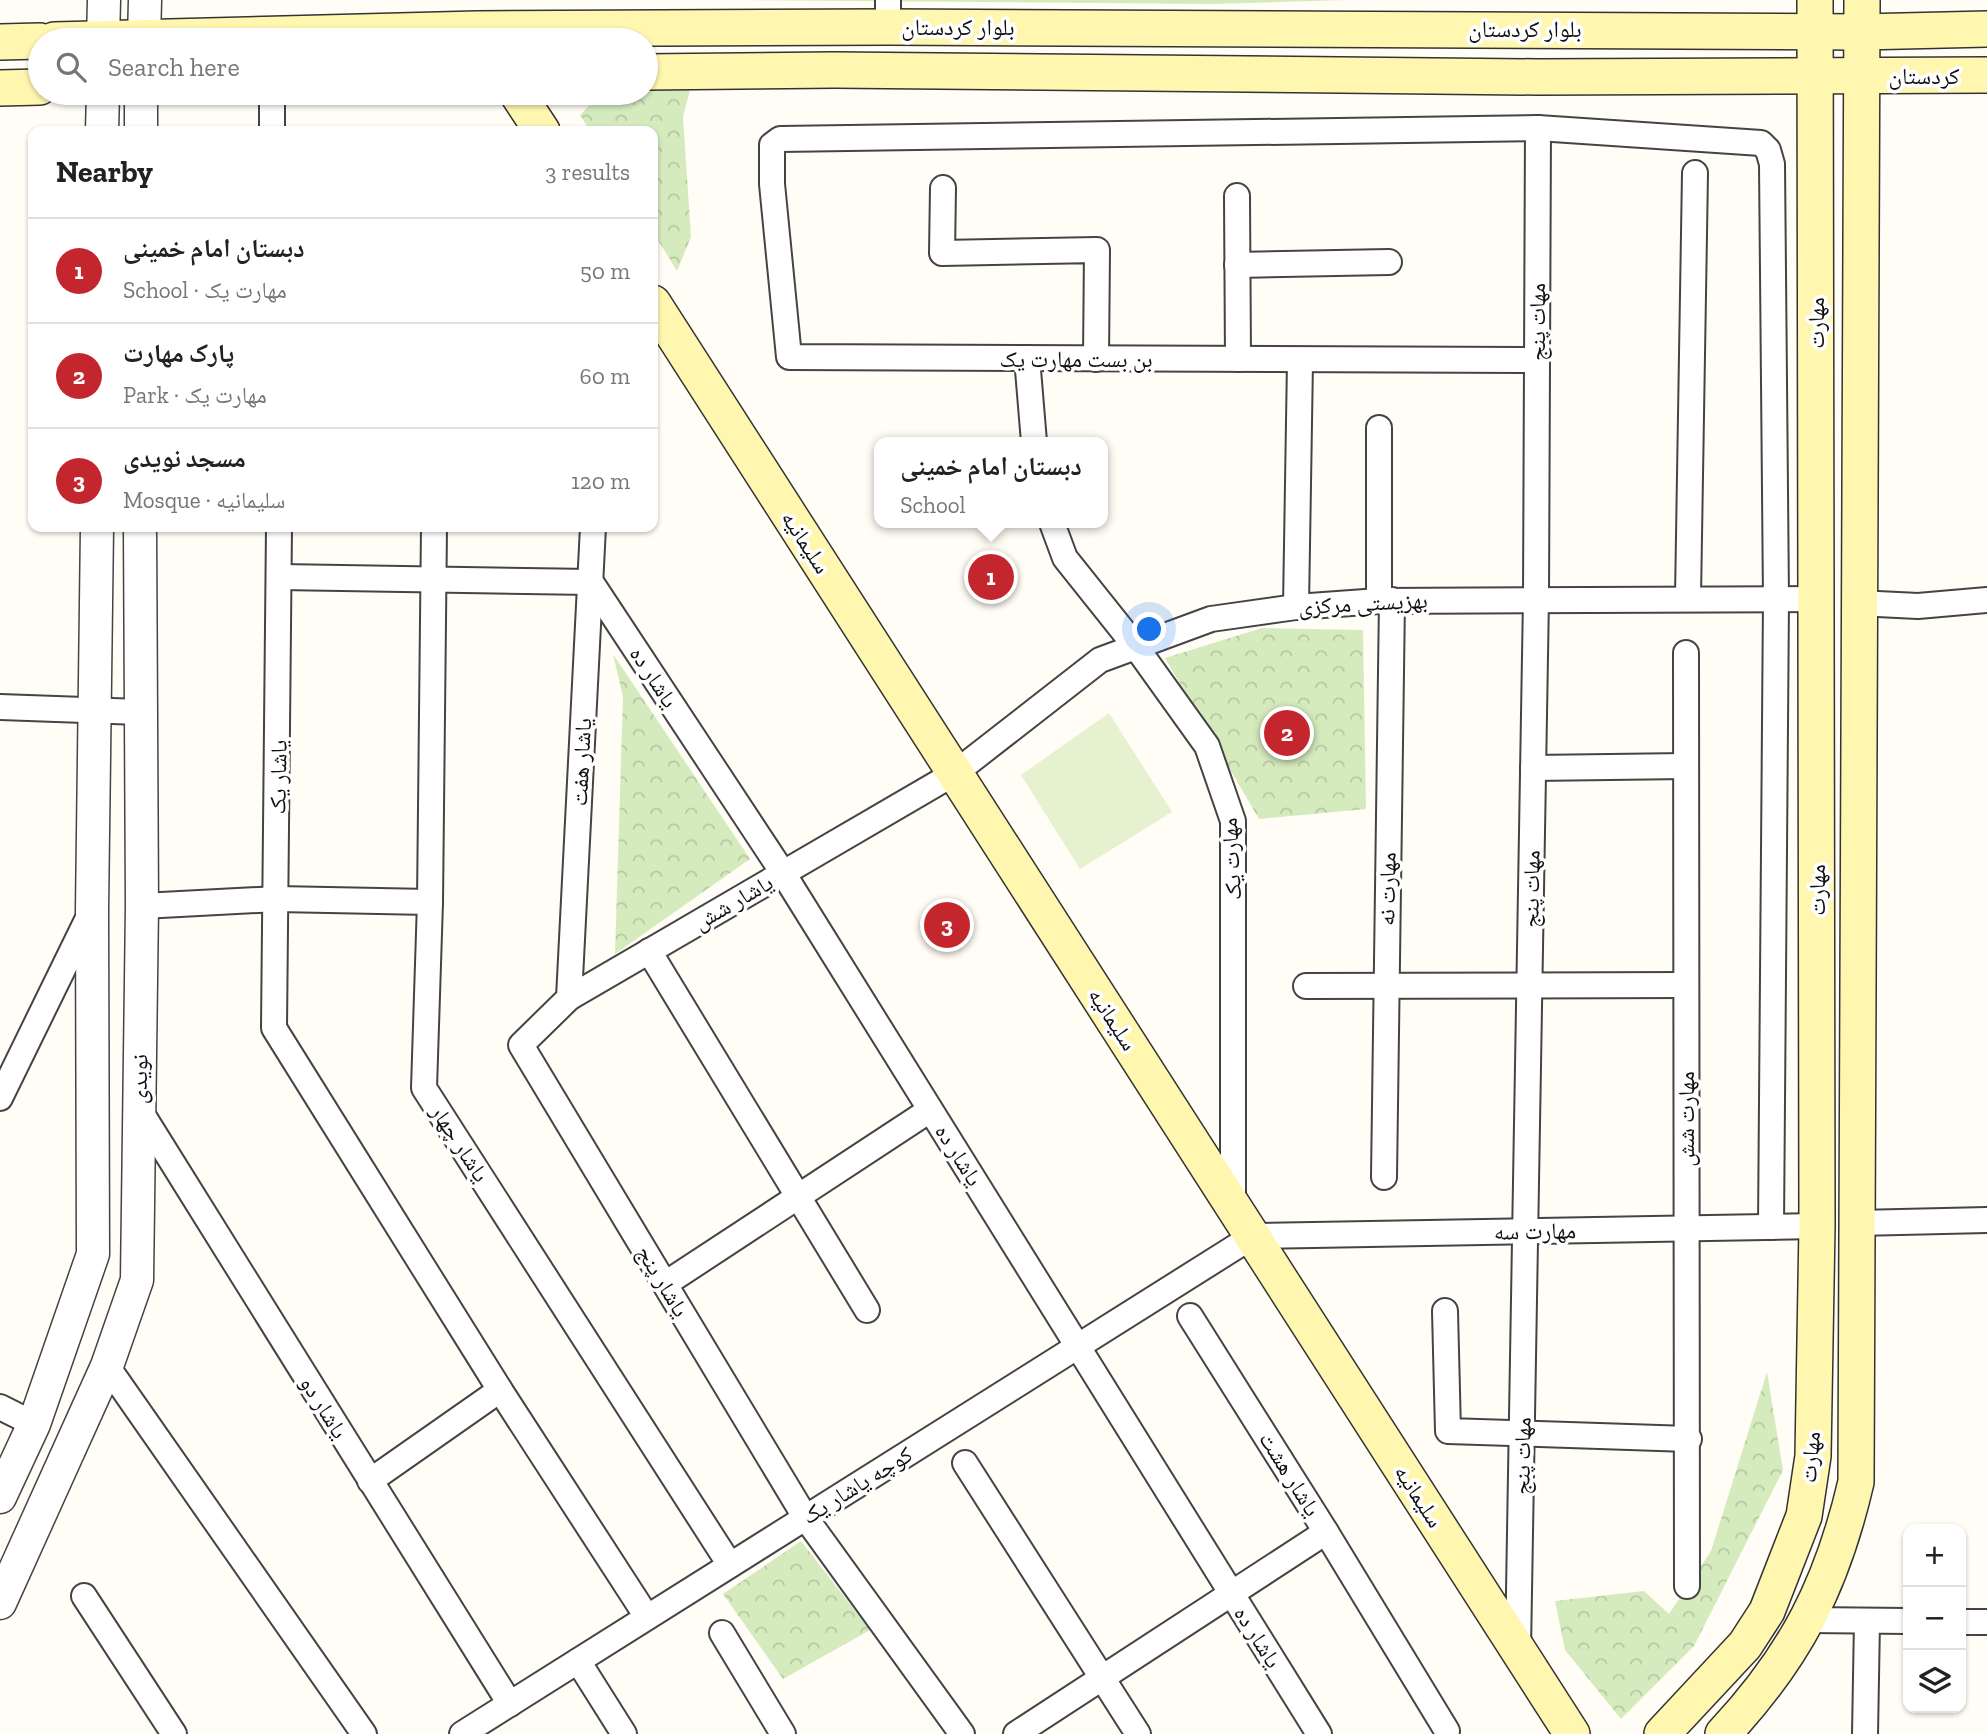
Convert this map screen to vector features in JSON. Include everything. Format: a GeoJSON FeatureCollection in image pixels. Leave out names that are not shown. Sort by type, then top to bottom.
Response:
{"type":"FeatureCollection","features":[{"type":"Feature","properties":{"kind":"main road"},"geometry":{"type":"LineString","coordinates":[[458,0],[476,28]]}},
{"type":"Feature","properties":{"kind":"main road","name":"بلوار کردستان"},"geometry":{"type":"LineString","coordinates":[[610,28],[888,13],[1861,16]]}},
{"type":"Feature","properties":{"kind":"main road","name":"مهارت"},"geometry":{"type":"LineString","coordinates":[[1662,1734],[1745,1645],[1767,1611],[1804,1516],[1813,1456],[1817,1226],[1815,15]]}},
{"type":"Feature","properties":{"kind":"main road","name":"مهارت"},"geometry":{"type":"LineString","coordinates":[[1723,1734],[1778,1667],[1808,1620],[1826,1583],[1844,1530],[1856,1482],[1861,16]]}},
{"type":"Feature","properties":{"kind":"main road","name":"کردستان"},"geometry":{"type":"LineString","coordinates":[[1861,16],[1987,29]]}},
{"type":"Feature","properties":{"kind":"main road"},"geometry":{"type":"LineString","coordinates":[[0,42],[28,41]]}},
{"type":"Feature","properties":{"kind":"main road","name":"بلوار کردستان"},"geometry":{"type":"LineString","coordinates":[[658,72],[834,70],[1538,77],[1861,76]]}},
{"type":"Feature","properties":{"kind":"main road","name":"کردستان"},"geometry":{"type":"LineString","coordinates":[[1861,76],[1987,75]]}},
{"type":"Feature","properties":{"kind":"main road"},"geometry":{"type":"LineString","coordinates":[[0,88],[28,87]]}},
{"type":"Feature","properties":{"kind":"main road"},"geometry":{"type":"LineString","coordinates":[[525,105],[539,126]]}},
{"type":"Feature","properties":{"kind":"main road","name":"سلیمانیه"},"geometry":{"type":"LineString","coordinates":[[658,311],[1572,1734]]}},
{"type":"Feature","properties":{"kind":"main road"},"geometry":{"type":"LineString","coordinates":[[1817,599],[1857,603]]}},
{"type":"Feature","properties":{"kind":"main road"},"geometry":{"type":"LineString","coordinates":[[1817,1226],[1857,1223]]}},
{"type":"Feature","properties":{"kind":"street"},"geometry":{"type":"LineString","coordinates":[[103,28],[104,0]]}},
{"type":"Feature","properties":{"kind":"street"},"geometry":{"type":"LineString","coordinates":[[144,28],[145,0]]}},
{"type":"Feature","properties":{"kind":"street"},"geometry":{"type":"LineString","coordinates":[[102,126],[103,105]]}},
{"type":"Feature","properties":{"kind":"street"},"geometry":{"type":"LineString","coordinates":[[141,105],[141,126]]}},
{"type":"Feature","properties":{"kind":"street"},"geometry":{"type":"LineString","coordinates":[[272,105],[272,126]]}},
{"type":"Feature","properties":{"kind":"street"},"geometry":{"type":"LineString","coordinates":[[1538,128],[1761,143],[1769,150],[1772,164],[1776,599],[1771,1227]]}},
{"type":"Feature","properties":{"kind":"street","name":"بن بست مهارت یک"},"geometry":{"type":"LineString","coordinates":[[1537,360],[789,357],[772,184],[772,145],[780,139],[1538,128]]}},
{"type":"Feature","properties":{"kind":"street","name":"مهات پنج"},"geometry":{"type":"LineString","coordinates":[[1518,1650],[1536,598],[1538,128]]}},
{"type":"Feature","properties":{"kind":"street"},"geometry":{"type":"LineString","coordinates":[[1688,597],[1695,173]]}},
{"type":"Feature","properties":{"kind":"street"},"geometry":{"type":"LineString","coordinates":[[943,188],[942,253],[1097,250],[1096,359]]}},
{"type":"Feature","properties":{"kind":"street"},"geometry":{"type":"LineString","coordinates":[[1237,196],[1238,359]]}},
{"type":"Feature","properties":{"kind":"street"},"geometry":{"type":"LineString","coordinates":[[1237,265],[1389,262]]}},
{"type":"Feature","properties":{"kind":"street"},"geometry":{"type":"LineString","coordinates":[[1027,358],[1034,437]]}},
{"type":"Feature","properties":{"kind":"street"},"geometry":{"type":"LineString","coordinates":[[1296,607],[1300,361]]}},
{"type":"Feature","properties":{"kind":"street","name":"مهارت نه"},"geometry":{"type":"LineString","coordinates":[[1378,428],[1386,601],[1384,1177]]}},
{"type":"Feature","properties":{"kind":"street","name":"مهارت یک"},"geometry":{"type":"LineString","coordinates":[[1054,528],[1065,558],[1136,647],[1207,746],[1233,821],[1233,1206]]}},
{"type":"Feature","properties":{"kind":"street","name":"نویدی"},"geometry":{"type":"LineString","coordinates":[[0,1497],[34,1424],[93,1254],[93,708],[97,532]]}},
{"type":"Feature","properties":{"kind":"street","name":"نویدی"},"geometry":{"type":"LineString","coordinates":[[0,1603],[107,1366],[136,1280],[142,906],[140,532]]}},
{"type":"Feature","properties":{"kind":"street","name":"یاشار یک"},"geometry":{"type":"LineString","coordinates":[[279,532],[274,1028],[500,1390]]}},
{"type":"Feature","properties":{"kind":"street","name":"یاشار چهار"},"geometry":{"type":"LineString","coordinates":[[434,532],[430,902],[424,1088],[730,1565]]}},
{"type":"Feature","properties":{"kind":"street","name":"یاشار هفت"},"geometry":{"type":"LineString","coordinates":[[569,998],[593,532]]}},
{"type":"Feature","properties":{"kind":"street"},"geometry":{"type":"LineString","coordinates":[[280,577],[591,582]]}},
{"type":"Feature","properties":{"kind":"street","name":"یاشار ده"},"geometry":{"type":"LineString","coordinates":[[591,582],[783,873],[1319,1734]]}},
{"type":"Feature","properties":{"kind":"street","name":"بهزیستی مرکزی"},"geometry":{"type":"LineString","coordinates":[[955,773],[1100,660],[1211,620],[1296,607],[1386,601],[1688,597],[1817,599]]}},
{"type":"Feature","properties":{"kind":"street"},"geometry":{"type":"LineString","coordinates":[[1857,603],[1918,606],[1987,600]]}},
{"type":"Feature","properties":{"kind":"street","name":"مهارت شش"},"geometry":{"type":"LineString","coordinates":[[1686,653],[1686,1228],[1689,1439],[1687,1586]]}},
{"type":"Feature","properties":{"kind":"street"},"geometry":{"type":"LineString","coordinates":[[0,708],[93,708],[140,712]]}},
{"type":"Feature","properties":{"kind":"street"},"geometry":{"type":"LineString","coordinates":[[1533,768],[1686,766]]}},
{"type":"Feature","properties":{"kind":"street","name":"یاشار شش"},"geometry":{"type":"LineString","coordinates":[[521,1045],[569,998],[955,773]]}},
{"type":"Feature","properties":{"kind":"street"},"geometry":{"type":"LineString","coordinates":[[142,906],[277,899],[430,902]]}},
{"type":"Feature","properties":{"kind":"street"},"geometry":{"type":"LineString","coordinates":[[0,1098],[92,910]]}},
{"type":"Feature","properties":{"kind":"street"},"geometry":{"type":"LineString","coordinates":[[649,951],[867,1310]]}},
{"type":"Feature","properties":{"kind":"street"},"geometry":{"type":"LineString","coordinates":[[1306,986],[1686,985]]}},
{"type":"Feature","properties":{"kind":"street","name":"یاشار پنج"},"geometry":{"type":"LineString","coordinates":[[521,1045],[805,1517]]}},
{"type":"Feature","properties":{"kind":"street","name":"یاشار دو"},"geometry":{"type":"LineString","coordinates":[[139,1109],[510,1704]]}},
{"type":"Feature","properties":{"kind":"street"},"geometry":{"type":"LineString","coordinates":[[665,1284],[930,1110]]}},
{"type":"Feature","properties":{"kind":"street"},"geometry":{"type":"LineString","coordinates":[[1857,1223],[1987,1220]]}},
{"type":"Feature","properties":{"kind":"street","name":"مهارت سه"},"geometry":{"type":"LineString","coordinates":[[1252,1236],[1817,1226]]}},
{"type":"Feature","properties":{"kind":"street","name":"کوچه یاشار یک"},"geometry":{"type":"LineString","coordinates":[[462,1734],[1252,1236]]}},
{"type":"Feature","properties":{"kind":"street"},"geometry":{"type":"LineString","coordinates":[[1445,1311],[1448,1431],[1455,1434],[1689,1439]]}},
{"type":"Feature","properties":{"kind":"street","name":"یاشار هشت"},"geometry":{"type":"LineString","coordinates":[[1016,1734],[1326,1532],[1190,1316]]}},
{"type":"Feature","properties":{"kind":"street"},"geometry":{"type":"LineString","coordinates":[[107,1366],[364,1734]]}},
{"type":"Feature","properties":{"kind":"street"},"geometry":{"type":"LineString","coordinates":[[370,1481],[500,1390],[647,1617]]}},
{"type":"Feature","properties":{"kind":"street"},"geometry":{"type":"LineString","coordinates":[[0,1406],[34,1424]]}},
{"type":"Feature","properties":{"kind":"street"},"geometry":{"type":"LineString","coordinates":[[965,1463],[1138,1734]]}},
{"type":"Feature","properties":{"kind":"street"},"geometry":{"type":"LineString","coordinates":[[805,1517],[962,1734]]}},
{"type":"Feature","properties":{"kind":"street"},"geometry":{"type":"LineString","coordinates":[[1326,1532],[1447,1731]]}},
{"type":"Feature","properties":{"kind":"street"},"geometry":{"type":"LineString","coordinates":[[84,1596],[174,1734]]}},
{"type":"Feature","properties":{"kind":"street"},"geometry":{"type":"LineString","coordinates":[[1808,1620],[1903,1621]]}},
{"type":"Feature","properties":{"kind":"street"},"geometry":{"type":"LineString","coordinates":[[1865,1734],[1867,1621]]}},
{"type":"Feature","properties":{"kind":"street"},"geometry":{"type":"LineString","coordinates":[[1966,1622],[1987,1622]]}},
{"type":"Feature","properties":{"kind":"street"},"geometry":{"type":"LineString","coordinates":[[722,1633],[783,1734]]}},
{"type":"Feature","properties":{"kind":"street"},"geometry":{"type":"LineString","coordinates":[[578,1661],[624,1734]]}},
{"type":"Feature","properties":{"kind":"green space"},"geometry":{"type":"Polygon","coordinates":[[[740,0],[1346,0],[1212,4],[740,0]]]}},
{"type":"Feature","properties":{"kind":"green space"},"geometry":{"type":"Polygon","coordinates":[[[658,90],[690,90],[683,117],[691,237],[677,271],[658,240],[658,126],[587,126],[580,115],[590,105],[658,105],[658,90]]]}},
{"type":"Feature","properties":{"kind":"green space"},"geometry":{"type":"Polygon","coordinates":[[[1262,628],[1363,630],[1366,809],[1259,819],[1165,658],[1262,628]]]}},
{"type":"Feature","properties":{"kind":"green space"},"geometry":{"type":"Polygon","coordinates":[[[613,654],[750,859],[615,954],[623,697],[613,654]]]}},
{"type":"Feature","properties":{"kind":"green space"},"geometry":{"type":"Polygon","coordinates":[[[1109,713],[1172,812],[1080,869],[1021,775],[1109,713]]]}},
{"type":"Feature","properties":{"kind":"green space"},"geometry":{"type":"Polygon","coordinates":[[[1767,1372],[1783,1470],[1694,1646],[1621,1719],[1565,1650],[1555,1601],[1644,1591],[1669,1614],[1711,1551],[1767,1372]]]}},
{"type":"Feature","properties":{"kind":"green space"},"geometry":{"type":"Polygon","coordinates":[[[801,1541],[870,1630],[783,1679],[723,1594],[801,1541]]]}},
{"type":"Feature","properties":{"kind":"place","name":"دبستان امام خمینی"},"geometry":{"type":"Point","coordinates":[991,577]}},
{"type":"Feature","properties":{"kind":"place","name":"پارک مهارت"},"geometry":{"type":"Point","coordinates":[1287,733]}},
{"type":"Feature","properties":{"kind":"place","name":"مسجد نویدی"},"geometry":{"type":"Point","coordinates":[947,925]}}]}
